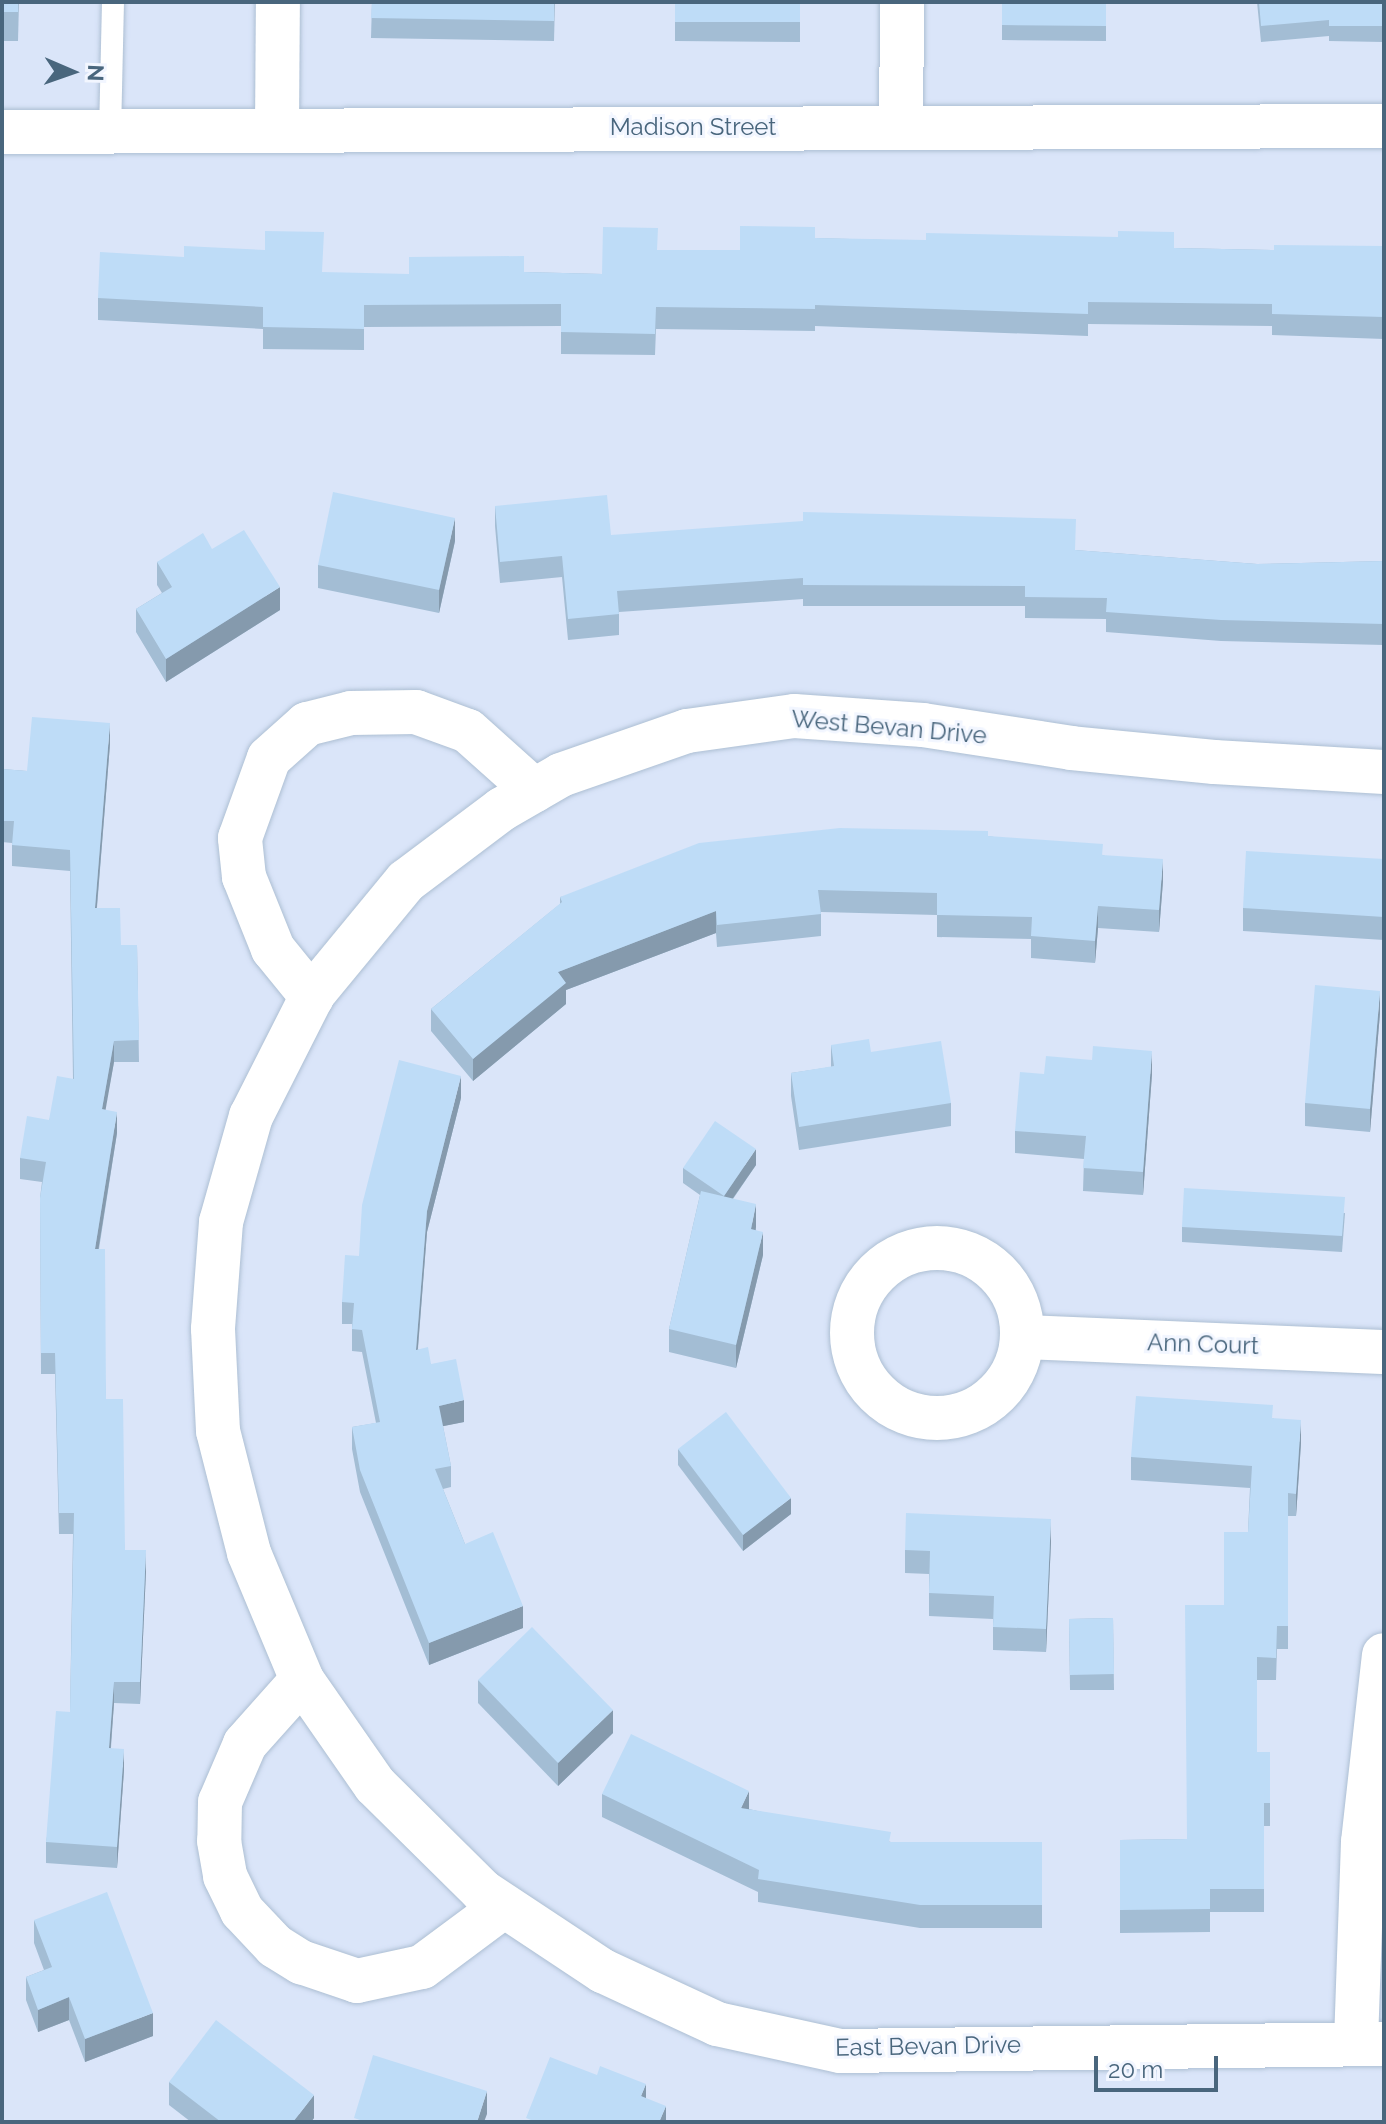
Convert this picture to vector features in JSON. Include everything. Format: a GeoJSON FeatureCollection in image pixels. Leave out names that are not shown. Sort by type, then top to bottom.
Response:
{"type":"FeatureCollection","features":[{"type":"Feature","properties":{"kind":"street"},"geometry":{"type":"LineString","coordinates":[[277,130],[278,2]]}},
{"type":"Feature","properties":{"kind":"street"},"geometry":{"type":"LineString","coordinates":[[901,126],[902,2]]}},
{"type":"Feature","properties":{"kind":"street","name":"Madison Street"},"geometry":{"type":"LineString","coordinates":[[2,132],[110,134],[901,126],[1384,126]]}},
{"type":"Feature","properties":{"kind":"street"},"geometry":{"type":"LineString","coordinates":[[312,997],[273,949],[244,877],[240,838],[269,758],[307,724],[351,713],[416,712],[468,731],[534,790]]}},
{"type":"Feature","properties":{"kind":"street","name":"West Bevan Drive"},"geometry":{"type":"LineString","coordinates":[[213,1329],[221,1222],[251,1116],[312,997],[406,881],[534,790],[561,775],[687,731],[794,716],[923,725],[1072,748],[1214,762],[1384,772]]}},
{"type":"Feature","properties":{"kind":"street","name":"East Bevan Drive"},"geometry":{"type":"LineString","coordinates":[[213,1329],[218,1431],[249,1553],[302,1680],[375,1785],[482,1891],[603,1971],[717,2024],[840,2051],[1370,2043]]}},
{"type":"Feature","properties":{"kind":"street","name":"Ann Court"},"geometry":{"type":"LineString","coordinates":[[1023,1337],[1384,1352]]}},
{"type":"Feature","properties":{"kind":"street"},"geometry":{"type":"LineString","coordinates":[[1370,2043],[1363,1842],[1384,1655]]}},
{"type":"Feature","properties":{"kind":"street"},"geometry":{"type":"LineString","coordinates":[[302,1680],[245,1744],[220,1802],[219,1841],[225,1876],[242,1911],[275,1946],[301,1962],[357,1981],[422,1967],[504,1906]]}},
{"type":"Feature","properties":{"kind":"lane"},"geometry":{"type":"LineString","coordinates":[[110,134],[113,2]]}},
{"type":"Feature","properties":{"kind":"shaded area"},"geometry":{"type":"Polygon","coordinates":[[[2,2],[1384,2],[1384,2122],[2,2122],[2,2]]]}},
{"type":"Feature","properties":{"kind":"building"},"geometry":{"type":"Polygon","coordinates":[[[2,2],[18,2],[18,12],[2,12],[2,2]]]}},
{"type":"Feature","properties":{"kind":"building"},"geometry":{"type":"Polygon","coordinates":[[[372,2],[554,2],[554,21],[371,18],[372,2]]]}},
{"type":"Feature","properties":{"kind":"building"},"geometry":{"type":"Polygon","coordinates":[[[675,2],[800,2],[800,22],[675,22],[675,2]]]}},
{"type":"Feature","properties":{"kind":"building"},"geometry":{"type":"Polygon","coordinates":[[[1002,2],[1106,2],[1106,26],[1002,25],[1002,2]]]}},
{"type":"Feature","properties":{"kind":"building"},"geometry":{"type":"Polygon","coordinates":[[[1259,2],[1384,2],[1384,26],[1329,26],[1329,20],[1261,26],[1259,2]]]}},
{"type":"Feature","properties":{"kind":"building"},"geometry":{"type":"Polygon","coordinates":[[[740,226],[815,227],[815,238],[926,240],[926,233],[1118,237],[1118,231],[1174,232],[1174,248],[1274,250],[1274,245],[1384,246],[1384,317],[1272,314],[1272,304],[1088,302],[1088,314],[815,305],[815,309],[656,307],[655,334],[561,332],[561,304],[364,305],[364,329],[263,327],[263,307],[98,298],[100,252],[184,257],[184,246],[265,250],[265,231],[324,232],[322,272],[409,274],[409,257],[524,256],[524,272],[602,274],[603,227],[658,228],[657,250],[740,250],[740,226]]]}},
{"type":"Feature","properties":{"kind":"building"},"geometry":{"type":"Polygon","coordinates":[[[333,492],[455,518],[439,590],[318,565],[333,492]]]}},
{"type":"Feature","properties":{"kind":"building"},"geometry":{"type":"Polygon","coordinates":[[[607,495],[611,535],[803,521],[803,512],[1076,519],[1075,550],[1257,564],[1384,561],[1384,624],[1221,620],[1106,612],[1107,598],[1025,597],[1025,586],[803,585],[803,578],[617,591],[619,614],[568,619],[562,556],[500,562],[495,506],[607,495]]]}},
{"type":"Feature","properties":{"kind":"building"},"geometry":{"type":"Polygon","coordinates":[[[244,530],[280,587],[166,659],[136,609],[172,587],[157,562],[203,533],[212,549],[244,530]]]}},
{"type":"Feature","properties":{"kind":"building"},"geometry":{"type":"Polygon","coordinates":[[[32,717],[110,723],[95,908],[120,908],[121,945],[137,945],[139,1040],[114,1041],[102,1109],[117,1112],[95,1249],[105,1249],[106,1399],[123,1399],[125,1550],[146,1550],[140,1682],[114,1682],[109,1748],[124,1749],[117,1847],[46,1842],[56,1711],[70,1712],[74,1513],[59,1513],[55,1353],[41,1353],[40,1198],[46,1162],[20,1158],[27,1116],[49,1120],[57,1076],[74,1079],[70,850],[12,845],[14,821],[2,821],[2,769],[27,771],[32,717]]]}},
{"type":"Feature","properties":{"kind":"building"},"geometry":{"type":"Polygon","coordinates":[[[840,828],[988,831],[988,836],[1103,844],[1102,855],[1163,859],[1159,910],[1098,906],[1095,941],[1031,936],[1032,917],[937,915],[937,893],[818,890],[821,914],[717,925],[716,911],[558,972],[566,983],[473,1059],[431,1009],[562,902],[560,897],[699,843],[840,828]]]}},
{"type":"Feature","properties":{"kind":"building"},"geometry":{"type":"Polygon","coordinates":[[[1246,851],[1384,859],[1384,917],[1243,908],[1246,851]]]}},
{"type":"Feature","properties":{"kind":"building"},"geometry":{"type":"Polygon","coordinates":[[[1315,985],[1380,991],[1370,1109],[1305,1103],[1315,985]]]}},
{"type":"Feature","properties":{"kind":"building"},"geometry":{"type":"Polygon","coordinates":[[[869,1039],[871,1052],[941,1041],[951,1103],[799,1127],[791,1073],[834,1066],[831,1045],[869,1039]]]}},
{"type":"Feature","properties":{"kind":"building"},"geometry":{"type":"Polygon","coordinates":[[[1093,1046],[1152,1051],[1143,1172],[1083,1168],[1086,1136],[1015,1131],[1020,1072],[1044,1074],[1046,1056],[1092,1060],[1093,1046]]]}},
{"type":"Feature","properties":{"kind":"building"},"geometry":{"type":"Polygon","coordinates":[[[399,1060],[461,1076],[427,1211],[416,1350],[428,1347],[431,1364],[456,1359],[464,1400],[439,1406],[451,1466],[435,1469],[465,1544],[493,1532],[523,1606],[429,1643],[360,1470],[352,1427],[380,1422],[362,1330],[352,1329],[354,1303],[342,1302],[345,1255],[359,1256],[362,1205],[399,1060]]]}},
{"type":"Feature","properties":{"kind":"building"},"geometry":{"type":"Polygon","coordinates":[[[715,1121],[756,1149],[724,1196],[683,1168],[715,1121]]]}},
{"type":"Feature","properties":{"kind":"building"},"geometry":{"type":"Polygon","coordinates":[[[1184,1188],[1345,1197],[1342,1236],[1182,1227],[1184,1188]]]}},
{"type":"Feature","properties":{"kind":"building"},"geometry":{"type":"Polygon","coordinates":[[[701,1191],[756,1204],[751,1229],[763,1232],[736,1345],[669,1329],[701,1191]]]}},
{"type":"Feature","properties":{"kind":"building"},"geometry":{"type":"Polygon","coordinates":[[[1136,1396],[1273,1405],[1272,1418],[1301,1420],[1296,1494],[1288,1493],[1288,1626],[1277,1626],[1276,1658],[1257,1657],[1257,1752],[1270,1752],[1270,1803],[1264,1803],[1264,1889],[1210,1889],[1210,1909],[1120,1910],[1120,1840],[1187,1839],[1185,1605],[1224,1605],[1224,1532],[1248,1532],[1252,1466],[1131,1457],[1136,1396]]]}},
{"type":"Feature","properties":{"kind":"building"},"geometry":{"type":"Polygon","coordinates":[[[726,1412],[791,1498],[743,1535],[678,1449],[726,1412]]]}},
{"type":"Feature","properties":{"kind":"building"},"geometry":{"type":"Polygon","coordinates":[[[906,1513],[1051,1519],[1046,1629],[993,1627],[994,1596],[929,1593],[930,1551],[905,1550],[906,1513]]]}},
{"type":"Feature","properties":{"kind":"building"},"geometry":{"type":"Polygon","coordinates":[[[1113,1618],[1114,1674],[1070,1675],[1069,1619],[1113,1618]]]}},
{"type":"Feature","properties":{"kind":"building"},"geometry":{"type":"Polygon","coordinates":[[[532,1627],[613,1710],[558,1763],[478,1680],[532,1627]]]}},
{"type":"Feature","properties":{"kind":"building"},"geometry":{"type":"Polygon","coordinates":[[[631,1734],[749,1791],[741,1808],[891,1832],[889,1842],[1042,1842],[1042,1905],[920,1905],[758,1879],[759,1870],[602,1794],[631,1734]]]}},
{"type":"Feature","properties":{"kind":"building"},"geometry":{"type":"Polygon","coordinates":[[[107,1892],[153,2013],[85,2039],[69,1997],[38,2010],[26,1977],[52,1967],[34,1920],[107,1892]]]}},
{"type":"Feature","properties":{"kind":"building"},"geometry":{"type":"Polygon","coordinates":[[[216,2020],[314,2095],[293,2122],[221,2122],[169,2082],[216,2020]]]}},
{"type":"Feature","properties":{"kind":"building"},"geometry":{"type":"Polygon","coordinates":[[[373,2055],[487,2091],[477,2122],[366,2122],[354,2118],[373,2055]]]}},
{"type":"Feature","properties":{"kind":"building"},"geometry":{"type":"Polygon","coordinates":[[[550,2057],[597,2075],[600,2066],[646,2084],[641,2096],[666,2106],[660,2120],[676,2122],[536,2122],[526,2118],[550,2057]]]}}]}
